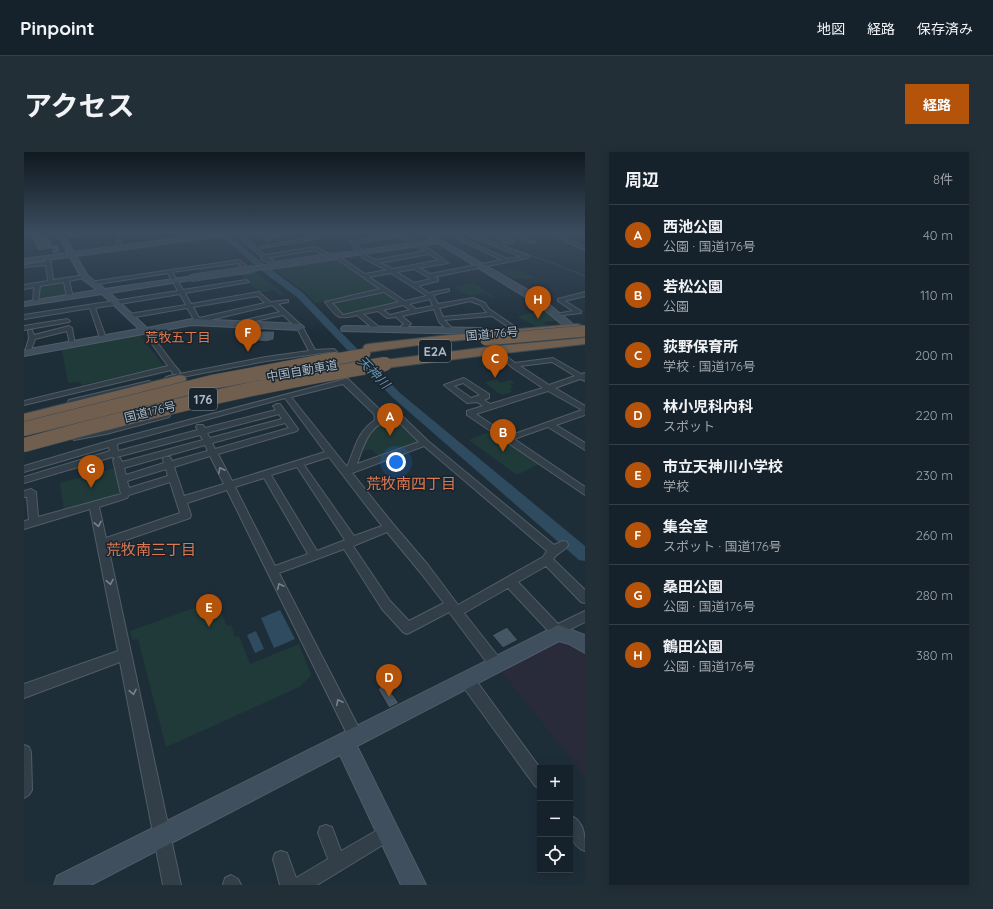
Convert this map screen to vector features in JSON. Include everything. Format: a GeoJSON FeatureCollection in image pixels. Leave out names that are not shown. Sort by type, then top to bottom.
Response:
{"type":"FeatureCollection","features":[{"type":"Feature","properties":{"kind":"highway","name":"国道176号"},"geometry":{"type":"LineString","coordinates":[[27,418],[209,377],[340,352],[377,356],[493,343],[515,331],[585,326]]}},
{"type":"Feature","properties":{"kind":"highway"},"geometry":{"type":"LineString","coordinates":[[493,343],[585,331]]}},
{"type":"Feature","properties":{"kind":"highway","name":"国道176号"},"geometry":{"type":"LineString","coordinates":[[24,445],[219,395],[347,370],[377,356],[493,343],[585,339]]}},
{"type":"Feature","properties":{"kind":"highway"},"geometry":{"type":"LineString","coordinates":[[27,418],[181,377],[280,359],[340,352]]}},
{"type":"Feature","properties":{"kind":"highway","name":"中国自動車道"},"geometry":{"type":"LineString","coordinates":[[24,429],[212,382],[288,367],[377,356]]}},
{"type":"Feature","properties":{"kind":"highway","name":"中国自動車道"},"geometry":{"type":"LineString","coordinates":[[24,437],[223,387],[377,356]]}},
{"type":"Feature","properties":{"kind":"highway"},"geometry":{"type":"LineString","coordinates":[[24,450],[63,439],[197,413],[347,370]]}},
{"type":"Feature","properties":{"kind":"street"},"geometry":{"type":"LineString","coordinates":[[49,267],[51,282]]}},
{"type":"Feature","properties":{"kind":"street"},"geometry":{"type":"LineString","coordinates":[[79,267],[85,277],[104,292],[145,330],[181,377],[197,413],[202,431],[273,571],[350,740],[388,832],[414,885]]}},
{"type":"Feature","properties":{"kind":"street"},"geometry":{"type":"LineString","coordinates":[[92,283],[196,267]]}},
{"type":"Feature","properties":{"kind":"street"},"geometry":{"type":"LineString","coordinates":[[175,281],[237,273],[263,267]]}},
{"type":"Feature","properties":{"kind":"street"},"geometry":{"type":"LineString","coordinates":[[175,281],[263,267]]}},
{"type":"Feature","properties":{"kind":"street"},"geometry":{"type":"LineString","coordinates":[[24,304],[263,267]]}},
{"type":"Feature","properties":{"kind":"street"},"geometry":{"type":"LineString","coordinates":[[352,267],[415,311]]}},
{"type":"Feature","properties":{"kind":"street"},"geometry":{"type":"LineString","coordinates":[[384,267],[430,296],[441,319],[452,331]]}},
{"type":"Feature","properties":{"kind":"street"},"geometry":{"type":"LineString","coordinates":[[364,276],[409,267]]}},
{"type":"Feature","properties":{"kind":"street"},"geometry":{"type":"LineString","coordinates":[[413,285],[436,280],[417,267]]}},
{"type":"Feature","properties":{"kind":"street"},"geometry":{"type":"LineString","coordinates":[[453,267],[459,271]]}},
{"type":"Feature","properties":{"kind":"street"},"geometry":{"type":"LineString","coordinates":[[430,276],[476,267]]}},
{"type":"Feature","properties":{"kind":"street"},"geometry":{"type":"LineString","coordinates":[[484,267],[525,292],[557,315],[585,339]]}},
{"type":"Feature","properties":{"kind":"street"},"geometry":{"type":"LineString","coordinates":[[169,271],[197,320]]}},
{"type":"Feature","properties":{"kind":"street"},"geometry":{"type":"LineString","coordinates":[[237,273],[252,288],[300,327],[312,352]]}},
{"type":"Feature","properties":{"kind":"street"},"geometry":{"type":"LineString","coordinates":[[24,287],[85,277]]}},
{"type":"Feature","properties":{"kind":"street"},"geometry":{"type":"LineString","coordinates":[[66,280],[65,311],[73,344]]}},
{"type":"Feature","properties":{"kind":"street"},"geometry":{"type":"LineString","coordinates":[[35,302],[37,285]]}},
{"type":"Feature","properties":{"kind":"street"},"geometry":{"type":"LineString","coordinates":[[24,317],[181,292],[252,288]]}},
{"type":"Feature","properties":{"kind":"street"},"geometry":{"type":"LineString","coordinates":[[129,316],[189,306],[252,288]]}},
{"type":"Feature","properties":{"kind":"street"},"geometry":{"type":"LineString","coordinates":[[385,290],[328,302],[340,316],[404,304],[447,290]]}},
{"type":"Feature","properties":{"kind":"street"},"geometry":{"type":"LineString","coordinates":[[582,311],[560,300],[585,294]]}},
{"type":"Feature","properties":{"kind":"street"},"geometry":{"type":"LineString","coordinates":[[379,309],[389,317],[471,300],[483,304],[487,310],[512,327],[515,331]]}},
{"type":"Feature","properties":{"kind":"street"},"geometry":{"type":"LineString","coordinates":[[26,353],[286,301]]}},
{"type":"Feature","properties":{"kind":"street"},"geometry":{"type":"LineString","coordinates":[[92,307],[103,338]]}},
{"type":"Feature","properties":{"kind":"street"},"geometry":{"type":"LineString","coordinates":[[557,315],[582,311]]}},
{"type":"Feature","properties":{"kind":"street"},"geometry":{"type":"LineString","coordinates":[[237,325],[239,323],[284,313]]}},
{"type":"Feature","properties":{"kind":"street"},"geometry":{"type":"LineString","coordinates":[[358,313],[376,327],[376,329]]}},
{"type":"Feature","properties":{"kind":"street"},"geometry":{"type":"LineString","coordinates":[[441,319],[493,314]]}},
{"type":"Feature","properties":{"kind":"street"},"geometry":{"type":"LineString","coordinates":[[397,315],[408,324],[404,326],[408,330]]}},
{"type":"Feature","properties":{"kind":"street"},"geometry":{"type":"LineString","coordinates":[[197,320],[237,325],[300,327]]}},
{"type":"Feature","properties":{"kind":"street"},"geometry":{"type":"LineString","coordinates":[[26,353],[32,338],[27,328],[67,321]]}},
{"type":"Feature","properties":{"kind":"street"},"geometry":{"type":"LineString","coordinates":[[32,338],[69,328]]}},
{"type":"Feature","properties":{"kind":"street"},"geometry":{"type":"LineString","coordinates":[[345,329],[481,331],[493,343],[504,358],[549,388],[585,409]]}},
{"type":"Feature","properties":{"kind":"street"},"geometry":{"type":"LineString","coordinates":[[24,469],[154,431],[197,413],[354,372],[332,350],[266,359],[181,377]]}},
{"type":"Feature","properties":{"kind":"street"},"geometry":{"type":"LineString","coordinates":[[514,365],[553,360],[584,377]]}},
{"type":"Feature","properties":{"kind":"street"},"geometry":{"type":"LineString","coordinates":[[24,403],[173,367]]}},
{"type":"Feature","properties":{"kind":"street"},"geometry":{"type":"LineString","coordinates":[[584,377],[470,413],[585,492]]}},
{"type":"Feature","properties":{"kind":"street"},"geometry":{"type":"LineString","coordinates":[[197,413],[235,410],[346,381],[378,413],[379,420]]}},
{"type":"Feature","properties":{"kind":"street"},"geometry":{"type":"LineString","coordinates":[[288,396],[331,453],[349,471],[389,527],[405,545],[496,664]]}},
{"type":"Feature","properties":{"kind":"street"},"geometry":{"type":"LineString","coordinates":[[478,399],[489,407]]}},
{"type":"Feature","properties":{"kind":"street"},"geometry":{"type":"LineString","coordinates":[[119,466],[165,454],[210,448],[294,429],[272,400]]}},
{"type":"Feature","properties":{"kind":"street"},"geometry":{"type":"LineString","coordinates":[[235,410],[248,431]]}},
{"type":"Feature","properties":{"kind":"street"},"geometry":{"type":"LineString","coordinates":[[24,480],[115,454],[280,411]]}},
{"type":"Feature","properties":{"kind":"street"},"geometry":{"type":"LineString","coordinates":[[507,439],[585,412]]}},
{"type":"Feature","properties":{"kind":"street"},"geometry":{"type":"LineString","coordinates":[[349,471],[361,438],[369,428],[379,420],[401,413],[425,443],[554,552],[575,587],[585,598]]}},
{"type":"Feature","properties":{"kind":"street"},"geometry":{"type":"LineString","coordinates":[[123,479],[168,465],[248,431],[287,420]]}},
{"type":"Feature","properties":{"kind":"street"},"geometry":{"type":"LineString","coordinates":[[550,425],[585,447]]}},
{"type":"Feature","properties":{"kind":"street"},"geometry":{"type":"LineString","coordinates":[[102,544],[186,515],[165,454],[154,431]]}},
{"type":"Feature","properties":{"kind":"street"},"geometry":{"type":"LineString","coordinates":[[112,443],[126,493]]}},
{"type":"Feature","properties":{"kind":"street"},"geometry":{"type":"LineString","coordinates":[[349,471],[425,443]]}},
{"type":"Feature","properties":{"kind":"street"},"geometry":{"type":"LineString","coordinates":[[181,501],[331,453]]}},
{"type":"Feature","properties":{"kind":"street"},"geometry":{"type":"LineString","coordinates":[[49,462],[51,472]]}},
{"type":"Feature","properties":{"kind":"street"},"geometry":{"type":"LineString","coordinates":[[299,464],[349,542],[386,605],[407,628],[454,608],[509,581],[554,552]]}},
{"type":"Feature","properties":{"kind":"street"},"geometry":{"type":"LineString","coordinates":[[266,474],[315,556]]}},
{"type":"Feature","properties":{"kind":"street"},"geometry":{"type":"LineString","coordinates":[[24,525],[119,498],[126,493],[173,478]]}},
{"type":"Feature","properties":{"kind":"street"},"geometry":{"type":"LineString","coordinates":[[24,494],[31,492],[34,522]]}},
{"type":"Feature","properties":{"kind":"street"},"geometry":{"type":"LineString","coordinates":[[94,505],[172,885]]}},
{"type":"Feature","properties":{"kind":"street"},"geometry":{"type":"LineString","coordinates":[[273,571],[389,527]]}},
{"type":"Feature","properties":{"kind":"street"},"geometry":{"type":"LineString","coordinates":[[509,581],[558,633],[574,638],[585,645]]}},
{"type":"Feature","properties":{"kind":"street"},"geometry":{"type":"LineString","coordinates":[[66,885],[558,633],[563,627],[585,616]]}},
{"type":"Feature","properties":{"kind":"street"},"geometry":{"type":"LineString","coordinates":[[24,691],[125,654]]}},
{"type":"Feature","properties":{"kind":"street"},"geometry":{"type":"LineString","coordinates":[[467,680],[537,777]]}},
{"type":"Feature","properties":{"kind":"street"},"geometry":{"type":"LineString","coordinates":[[24,752],[24,790]]}},
{"type":"Feature","properties":{"kind":"street"},"geometry":{"type":"LineString","coordinates":[[573,826],[585,843]]}},
{"type":"Feature","properties":{"kind":"street"},"geometry":{"type":"LineString","coordinates":[[301,885],[388,832]]}},
{"type":"Feature","properties":{"kind":"street"},"geometry":{"type":"LineString","coordinates":[[326,833],[338,863]]}},
{"type":"Feature","properties":{"kind":"street"},"geometry":{"type":"LineString","coordinates":[[281,859],[289,885]]}},
{"type":"Feature","properties":{"kind":"shaded area"},"geometry":{"type":"Polygon","coordinates":[[[280,610],[295,639],[274,648],[261,618],[280,610]]]}},
{"type":"Feature","properties":{"kind":"shaded area"},"geometry":{"type":"Polygon","coordinates":[[[256,631],[264,649],[255,653],[247,635],[256,631]]]}},
{"type":"Feature","properties":{"kind":"shaded area"},"geometry":{"type":"Polygon","coordinates":[[[557,642],[566,642],[577,647],[585,655],[585,777],[502,672],[557,642]]]}},
{"type":"Feature","properties":{"kind":"green space"},"geometry":{"type":"Polygon","coordinates":[[[202,267],[243,267],[202,274],[197,268],[202,267]]]}},
{"type":"Feature","properties":{"kind":"green space"},"geometry":{"type":"Polygon","coordinates":[[[349,267],[381,290],[315,303],[305,292],[275,271],[278,268],[349,267]]]}},
{"type":"Feature","properties":{"kind":"green space"},"geometry":{"type":"Polygon","coordinates":[[[514,268],[536,278],[507,279],[495,271],[514,268]]]}},
{"type":"Feature","properties":{"kind":"green space"},"geometry":{"type":"Polygon","coordinates":[[[254,271],[284,294],[279,295],[274,290],[260,293],[239,274],[254,271]]]}},
{"type":"Feature","properties":{"kind":"green space"},"geometry":{"type":"Polygon","coordinates":[[[64,282],[67,295],[37,300],[38,285],[64,282]]]}},
{"type":"Feature","properties":{"kind":"green space"},"geometry":{"type":"Polygon","coordinates":[[[471,283],[477,285],[494,297],[491,298],[484,293],[469,296],[453,287],[471,283]]]}},
{"type":"Feature","properties":{"kind":"green space"},"geometry":{"type":"Polygon","coordinates":[[[383,291],[401,303],[343,316],[330,302],[383,291]]]}},
{"type":"Feature","properties":{"kind":"green space"},"geometry":{"type":"Polygon","coordinates":[[[544,309],[557,321],[543,322],[547,326],[538,327],[517,317],[544,309]]]}},
{"type":"Feature","properties":{"kind":"green space"},"geometry":{"type":"Polygon","coordinates":[[[139,334],[164,366],[82,385],[80,382],[68,383],[62,350],[139,334]]]}},
{"type":"Feature","properties":{"kind":"green space"},"geometry":{"type":"Polygon","coordinates":[[[496,379],[501,383],[510,380],[515,383],[510,385],[514,388],[509,389],[512,392],[502,395],[485,383],[496,379]]]}},
{"type":"Feature","properties":{"kind":"green space"},"geometry":{"type":"Polygon","coordinates":[[[387,419],[398,421],[411,431],[422,443],[381,458],[371,449],[360,452],[367,434],[387,419]]]}},
{"type":"Feature","properties":{"kind":"green space"},"geometry":{"type":"Polygon","coordinates":[[[491,431],[539,464],[517,475],[469,440],[491,431]]]}},
{"type":"Feature","properties":{"kind":"green space"},"geometry":{"type":"Polygon","coordinates":[[[115,468],[122,493],[64,511],[60,483],[115,468]]]}},
{"type":"Feature","properties":{"kind":"green space"},"geometry":{"type":"Polygon","coordinates":[[[216,600],[227,626],[231,625],[235,637],[239,636],[250,664],[299,644],[311,675],[299,687],[166,747],[138,639],[132,640],[130,631],[216,600]]]}},
{"type":"Feature","properties":{"kind":"building"},"geometry":{"type":"Polygon","coordinates":[[[253,331],[275,331],[274,340],[266,342],[258,341],[253,331]]]}},
{"type":"Feature","properties":{"kind":"building"},"geometry":{"type":"Polygon","coordinates":[[[507,627],[518,640],[503,648],[492,635],[507,627]]]}},
{"type":"Feature","properties":{"kind":"building"},"geometry":{"type":"Polygon","coordinates":[[[385,684],[399,703],[389,708],[378,689],[385,684]]]}},
{"type":"Feature","properties":{"kind":"waterway","name":"天神川"},"geometry":{"type":"LineString","coordinates":[[263,267],[300,295],[396,395],[585,555]]}},
{"type":"Feature","properties":{"kind":"waterway"},"geometry":{"type":"LineString","coordinates":[[562,267],[585,276]]}},
{"type":"Feature","properties":{"kind":"place","name":"鶴田公園"},"geometry":{"type":"Point","coordinates":[538,319]}},
{"type":"Feature","properties":{"kind":"place","name":"集会室"},"geometry":{"type":"Point","coordinates":[248,352]}},
{"type":"Feature","properties":{"kind":"place","name":"荻野保育所"},"geometry":{"type":"Point","coordinates":[495,378]}},
{"type":"Feature","properties":{"kind":"place","name":"西池公園"},"geometry":{"type":"Point","coordinates":[390,436]}},
{"type":"Feature","properties":{"kind":"place","name":"若松公園"},"geometry":{"type":"Point","coordinates":[503,452]}},
{"type":"Feature","properties":{"kind":"place","name":"桑田公園"},"geometry":{"type":"Point","coordinates":[91,488]}},
{"type":"Feature","properties":{"kind":"place","name":"市立天神川小学校"},"geometry":{"type":"Point","coordinates":[209,627]}},
{"type":"Feature","properties":{"kind":"place","name":"林小児科内科"},"geometry":{"type":"Point","coordinates":[389,697]}},
{"type":"Feature","properties":{"kind":"district","name":"荒牧五丁目"},"geometry":{"type":"Point","coordinates":[178,337]}},
{"type":"Feature","properties":{"kind":"district","name":"荒牧南四丁目"},"geometry":{"type":"Point","coordinates":[411,484]}},
{"type":"Feature","properties":{"kind":"district","name":"荒牧南三丁目"},"geometry":{"type":"Point","coordinates":[151,550]}}]}
